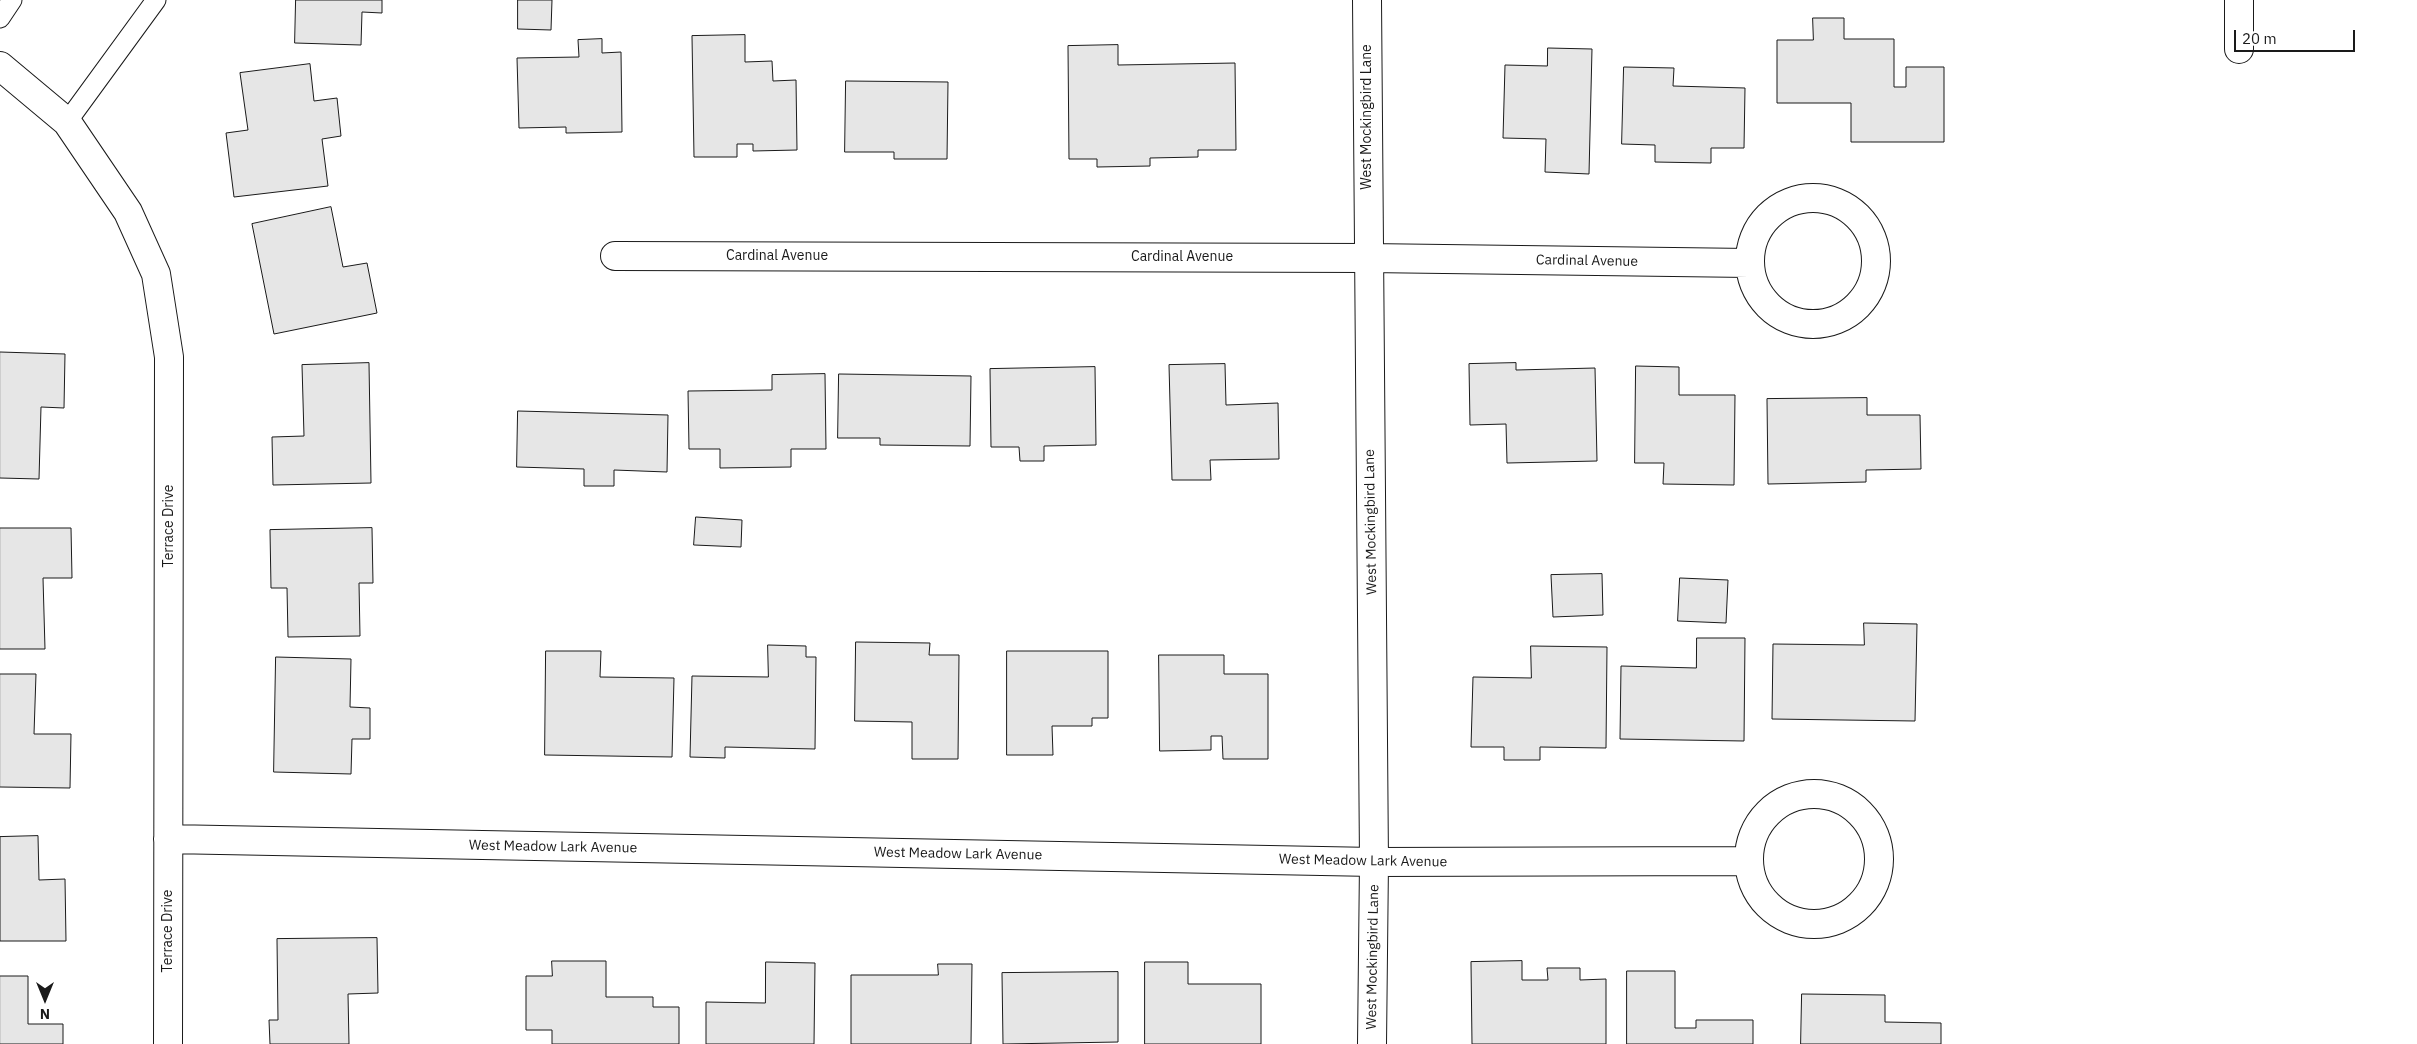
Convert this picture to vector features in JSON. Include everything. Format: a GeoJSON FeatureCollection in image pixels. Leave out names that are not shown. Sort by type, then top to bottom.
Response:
{"type":"FeatureCollection","features":[{"type":"Feature","properties":{"kind":"street","name":"West Mockingbird Lane"},"geometry":{"type":"LineString","coordinates":[[1367,0],[1374,862],[1372,1044]]}},
{"type":"Feature","properties":{"kind":"street"},"geometry":{"type":"LineString","coordinates":[[2239,0],[2239,49]]}},
{"type":"Feature","properties":{"kind":"street","name":"Terrace Drive"},"geometry":{"type":"LineString","coordinates":[[0,66],[67,122],[128,212],[156,274],[169,357],[168,1044]]}},
{"type":"Feature","properties":{"kind":"street"},"geometry":{"type":"LineString","coordinates":[[1814,198],[1834,201],[1853,211],[1862,221],[1875,245],[1877,265],[1872,286],[1860,305],[1843,318],[1823,324],[1801,324],[1781,317],[1764,303],[1753,284],[1749,263],[1752,242],[1758,230],[1775,209],[1794,200],[1814,198]]}},
{"type":"Feature","properties":{"kind":"street","name":"Cardinal Avenue"},"geometry":{"type":"LineString","coordinates":[[615,256],[1368,258],[1749,263]]}},
{"type":"Feature","properties":{"kind":"street"},"geometry":{"type":"LineString","coordinates":[[1796,795],[1824,795],[1838,798],[1857,809],[1871,826],[1879,846],[1879,868],[1873,888],[1869,894],[1860,905],[1842,918],[1822,924],[1800,923],[1780,915],[1763,901],[1752,882],[1748,861],[1751,839],[1761,820],[1776,805],[1796,795]]}},
{"type":"Feature","properties":{"kind":"street","name":"West Meadow Lark Avenue"},"geometry":{"type":"LineString","coordinates":[[168,839],[1374,862],[1748,861]]}},
{"type":"Feature","properties":{"kind":"lane"},"geometry":{"type":"LineString","coordinates":[[0,18],[12,0]]}},
{"type":"Feature","properties":{"kind":"lane"},"geometry":{"type":"LineString","coordinates":[[67,122],[156,0]]}},
{"type":"Feature","properties":{"kind":"building"},"geometry":{"type":"Polygon","coordinates":[[[296,0],[382,0],[382,13],[362,12],[361,45],[295,43],[296,0]]]}},
{"type":"Feature","properties":{"kind":"building"},"geometry":{"type":"Polygon","coordinates":[[[518,0],[552,0],[551,30],[518,29],[518,0]]]}},
{"type":"Feature","properties":{"kind":"building"},"geometry":{"type":"Polygon","coordinates":[[[1813,18],[1844,18],[1844,39],[1894,39],[1894,87],[1906,87],[1906,67],[1944,67],[1944,142],[1851,142],[1851,103],[1777,103],[1777,40],[1813,40],[1813,18]]]}},
{"type":"Feature","properties":{"kind":"building"},"geometry":{"type":"Polygon","coordinates":[[[745,35],[745,62],[772,61],[773,81],[796,80],[797,150],[753,151],[753,144],[737,144],[737,157],[694,157],[692,36],[745,35]]]}},
{"type":"Feature","properties":{"kind":"building"},"geometry":{"type":"Polygon","coordinates":[[[602,39],[602,53],[621,52],[622,132],[566,133],[566,127],[519,128],[517,58],[579,57],[578,40],[602,39]]]}},
{"type":"Feature","properties":{"kind":"building"},"geometry":{"type":"Polygon","coordinates":[[[1118,45],[1118,65],[1235,63],[1236,150],[1198,150],[1198,157],[1150,158],[1150,166],[1097,167],[1097,159],[1069,159],[1068,46],[1118,45]]]}},
{"type":"Feature","properties":{"kind":"building"},"geometry":{"type":"Polygon","coordinates":[[[1548,48],[1592,49],[1589,174],[1545,172],[1546,139],[1503,138],[1505,65],[1547,66],[1548,48]]]}},
{"type":"Feature","properties":{"kind":"building"},"geometry":{"type":"Polygon","coordinates":[[[310,64],[314,101],[337,98],[341,136],[322,139],[328,186],[234,197],[226,133],[248,130],[240,73],[310,64]]]}},
{"type":"Feature","properties":{"kind":"building"},"geometry":{"type":"Polygon","coordinates":[[[1624,67],[1674,68],[1673,86],[1745,88],[1744,148],[1711,148],[1711,163],[1655,162],[1655,145],[1622,144],[1624,67]]]}},
{"type":"Feature","properties":{"kind":"building"},"geometry":{"type":"Polygon","coordinates":[[[846,81],[948,82],[947,159],[894,159],[894,152],[845,152],[846,81]]]}},
{"type":"Feature","properties":{"kind":"building"},"geometry":{"type":"Polygon","coordinates":[[[331,207],[343,267],[367,263],[377,313],[274,334],[252,224],[331,207]]]}},
{"type":"Feature","properties":{"kind":"building"},"geometry":{"type":"Polygon","coordinates":[[[0,352],[65,354],[64,408],[41,407],[39,479],[0,478],[0,352]]]}},
{"type":"Feature","properties":{"kind":"building"},"geometry":{"type":"Polygon","coordinates":[[[369,363],[371,483],[273,485],[272,437],[304,436],[302,365],[369,363]]]}},
{"type":"Feature","properties":{"kind":"building"},"geometry":{"type":"Polygon","coordinates":[[[1516,363],[1516,370],[1595,368],[1597,461],[1507,463],[1506,424],[1470,425],[1469,364],[1516,363]]]}},
{"type":"Feature","properties":{"kind":"building"},"geometry":{"type":"Polygon","coordinates":[[[1225,364],[1226,405],[1278,403],[1279,459],[1210,460],[1211,480],[1172,480],[1169,365],[1225,364]]]}},
{"type":"Feature","properties":{"kind":"building"},"geometry":{"type":"Polygon","coordinates":[[[1636,366],[1679,367],[1679,395],[1735,395],[1734,485],[1663,484],[1664,463],[1635,463],[1636,366]]]}},
{"type":"Feature","properties":{"kind":"building"},"geometry":{"type":"Polygon","coordinates":[[[1095,367],[1096,445],[1044,446],[1044,461],[1020,461],[1019,447],[991,447],[990,369],[1095,367]]]}},
{"type":"Feature","properties":{"kind":"building"},"geometry":{"type":"Polygon","coordinates":[[[825,374],[826,449],[791,449],[791,467],[720,468],[720,449],[689,449],[688,391],[772,390],[772,375],[825,374]]]}},
{"type":"Feature","properties":{"kind":"building"},"geometry":{"type":"Polygon","coordinates":[[[839,374],[971,376],[970,446],[880,445],[880,438],[838,438],[839,374]]]}},
{"type":"Feature","properties":{"kind":"building"},"geometry":{"type":"Polygon","coordinates":[[[1867,398],[1867,415],[1920,415],[1921,469],[1866,470],[1866,482],[1768,484],[1767,399],[1867,398]]]}},
{"type":"Feature","properties":{"kind":"building"},"geometry":{"type":"Polygon","coordinates":[[[518,411],[668,415],[667,472],[614,470],[614,486],[584,486],[584,469],[517,467],[518,411]]]}},
{"type":"Feature","properties":{"kind":"building"},"geometry":{"type":"Polygon","coordinates":[[[696,517],[742,520],[741,547],[694,545],[696,517]]]}},
{"type":"Feature","properties":{"kind":"building"},"geometry":{"type":"Polygon","coordinates":[[[0,528],[71,528],[72,578],[43,578],[45,649],[0,649],[0,528]]]}},
{"type":"Feature","properties":{"kind":"building"},"geometry":{"type":"Polygon","coordinates":[[[372,528],[373,583],[359,583],[360,636],[288,637],[287,588],[271,588],[270,530],[372,528]]]}},
{"type":"Feature","properties":{"kind":"building"},"geometry":{"type":"Polygon","coordinates":[[[1602,574],[1603,615],[1553,617],[1551,575],[1602,574]]]}},
{"type":"Feature","properties":{"kind":"building"},"geometry":{"type":"Polygon","coordinates":[[[1680,578],[1728,580],[1726,623],[1678,621],[1680,578]]]}},
{"type":"Feature","properties":{"kind":"building"},"geometry":{"type":"Polygon","coordinates":[[[1864,623],[1917,624],[1915,721],[1772,719],[1773,644],[1864,645],[1864,623]]]}},
{"type":"Feature","properties":{"kind":"building"},"geometry":{"type":"Polygon","coordinates":[[[1697,638],[1745,638],[1744,741],[1620,739],[1621,666],[1696,668],[1697,638]]]}},
{"type":"Feature","properties":{"kind":"building"},"geometry":{"type":"Polygon","coordinates":[[[856,642],[930,643],[929,655],[959,655],[958,759],[912,759],[912,722],[855,721],[856,642]]]}},
{"type":"Feature","properties":{"kind":"building"},"geometry":{"type":"Polygon","coordinates":[[[768,645],[806,646],[806,657],[816,657],[815,749],[725,747],[725,758],[690,757],[692,676],[768,677],[768,645]]]}},
{"type":"Feature","properties":{"kind":"building"},"geometry":{"type":"Polygon","coordinates":[[[1531,646],[1607,647],[1606,748],[1540,747],[1540,760],[1504,760],[1504,747],[1471,747],[1473,677],[1531,678],[1531,646]]]}},
{"type":"Feature","properties":{"kind":"building"},"geometry":{"type":"Polygon","coordinates":[[[546,651],[601,651],[600,677],[674,678],[672,757],[545,755],[546,651]]]}},
{"type":"Feature","properties":{"kind":"building"},"geometry":{"type":"Polygon","coordinates":[[[1007,651],[1108,651],[1108,718],[1092,718],[1092,726],[1052,726],[1053,755],[1007,755],[1007,651]]]}},
{"type":"Feature","properties":{"kind":"building"},"geometry":{"type":"Polygon","coordinates":[[[1159,655],[1224,655],[1224,674],[1268,674],[1268,759],[1223,759],[1222,736],[1211,736],[1211,750],[1160,751],[1159,655]]]}},
{"type":"Feature","properties":{"kind":"building"},"geometry":{"type":"Polygon","coordinates":[[[276,657],[351,659],[350,707],[370,708],[370,739],[352,739],[351,774],[274,772],[276,657]]]}},
{"type":"Feature","properties":{"kind":"building"},"geometry":{"type":"Polygon","coordinates":[[[0,674],[36,674],[34,734],[71,734],[70,788],[0,787],[0,674]]]}},
{"type":"Feature","properties":{"kind":"building"},"geometry":{"type":"Polygon","coordinates":[[[38,836],[39,880],[65,879],[66,941],[0,941],[0,837],[38,836]]]}},
{"type":"Feature","properties":{"kind":"building"},"geometry":{"type":"Polygon","coordinates":[[[377,938],[378,993],[348,994],[349,1044],[270,1044],[269,1020],[278,1020],[277,939],[377,938]]]}},
{"type":"Feature","properties":{"kind":"building"},"geometry":{"type":"Polygon","coordinates":[[[552,961],[606,961],[606,997],[653,997],[653,1007],[679,1007],[679,1044],[552,1044],[552,1030],[526,1030],[526,976],[552,976],[552,961]]]}},
{"type":"Feature","properties":{"kind":"building"},"geometry":{"type":"Polygon","coordinates":[[[1522,961],[1522,980],[1548,980],[1547,968],[1580,968],[1580,980],[1606,979],[1606,1044],[1472,1044],[1471,962],[1522,961]]]}},
{"type":"Feature","properties":{"kind":"building"},"geometry":{"type":"Polygon","coordinates":[[[766,962],[815,963],[814,1044],[706,1044],[706,1002],[765,1003],[766,962]]]}},
{"type":"Feature","properties":{"kind":"building"},"geometry":{"type":"Polygon","coordinates":[[[1145,962],[1188,962],[1188,984],[1261,984],[1261,1044],[1145,1044],[1145,962]]]}},
{"type":"Feature","properties":{"kind":"building"},"geometry":{"type":"Polygon","coordinates":[[[938,964],[972,964],[971,1044],[851,1044],[851,975],[938,975],[938,964]]]}},
{"type":"Feature","properties":{"kind":"building"},"geometry":{"type":"Polygon","coordinates":[[[1627,971],[1675,971],[1675,1028],[1696,1028],[1696,1020],[1753,1020],[1753,1044],[1627,1044],[1627,971]]]}},
{"type":"Feature","properties":{"kind":"building"},"geometry":{"type":"Polygon","coordinates":[[[1118,972],[1118,1042],[1003,1044],[1002,973],[1118,972]]]}},
{"type":"Feature","properties":{"kind":"building"},"geometry":{"type":"Polygon","coordinates":[[[0,976],[28,976],[28,1024],[63,1024],[63,1044],[0,1044],[0,976]]]}},
{"type":"Feature","properties":{"kind":"building"},"geometry":{"type":"Polygon","coordinates":[[[1802,994],[1885,995],[1885,1022],[1941,1023],[1941,1044],[1801,1044],[1802,994]]]}}]}
